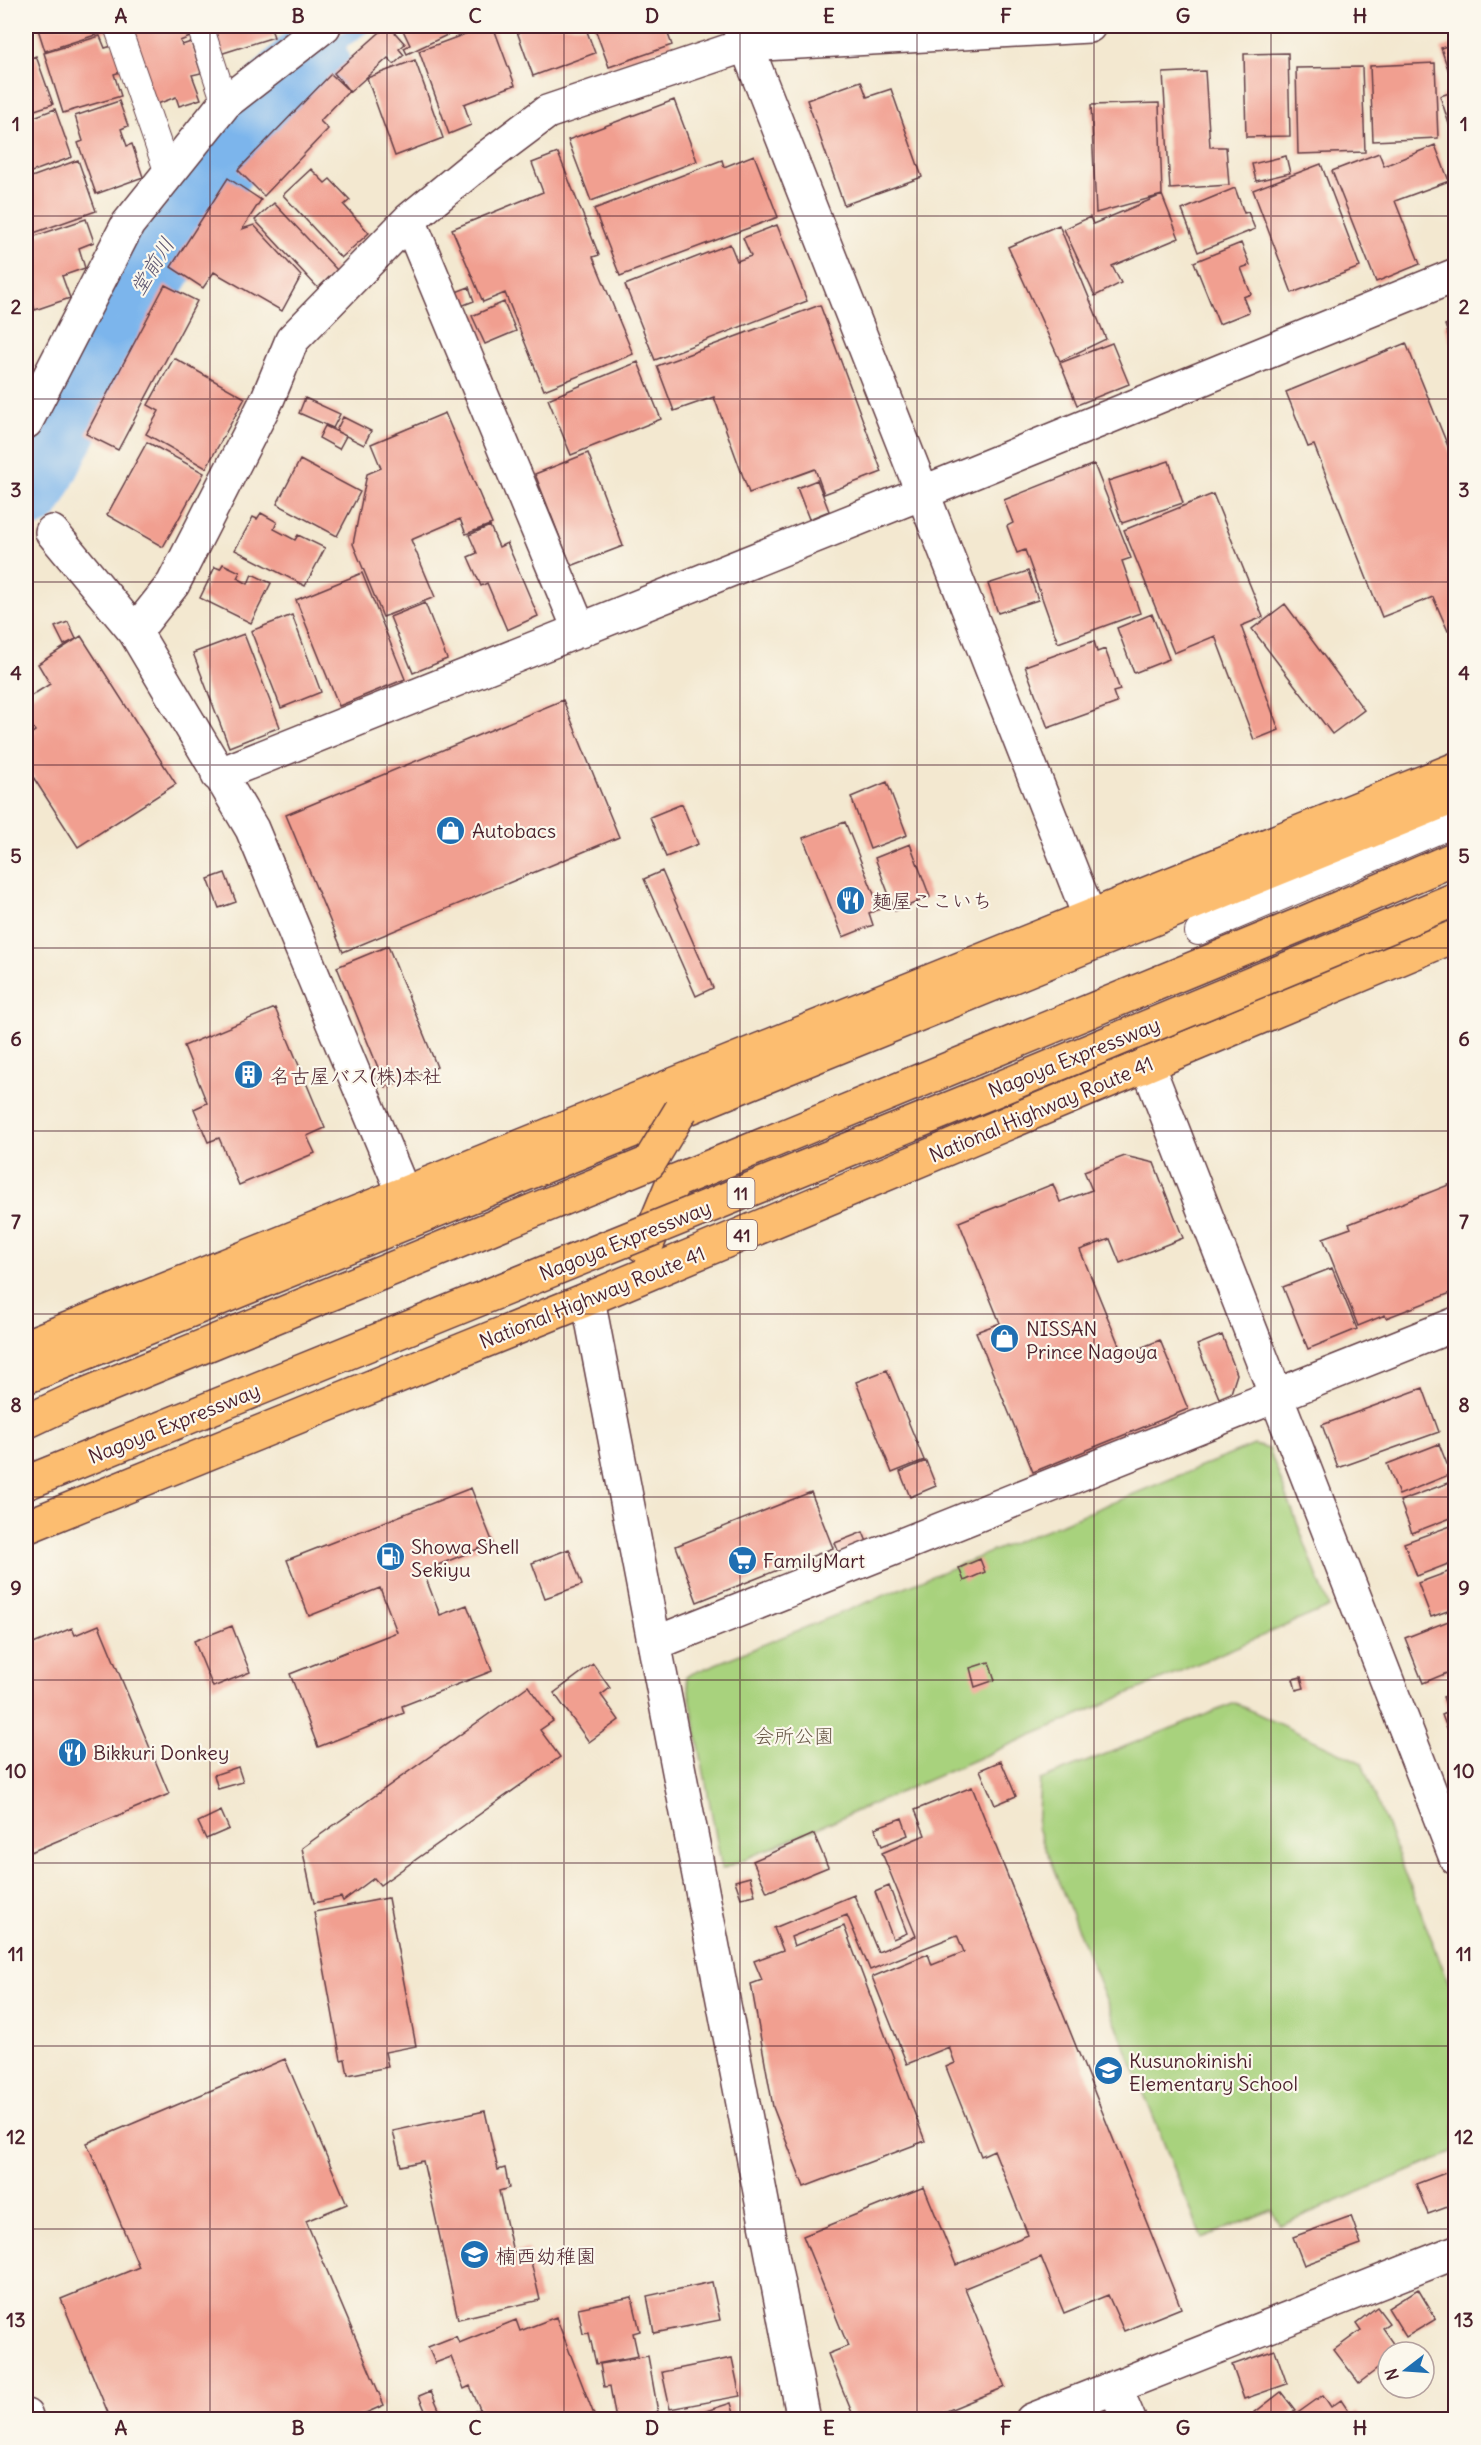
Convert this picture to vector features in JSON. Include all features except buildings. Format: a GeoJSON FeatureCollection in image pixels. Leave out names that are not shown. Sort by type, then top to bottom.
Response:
{"type":"FeatureCollection","features":[{"type":"Feature","properties":{"kind":"highway"},"geometry":{"type":"LineString","coordinates":[[26,1346],[1455,770]]}},
{"type":"Feature","properties":{"kind":"highway"},"geometry":{"type":"LineString","coordinates":[[26,1377],[1455,796]]}},
{"type":"Feature","properties":{"kind":"highway"},"geometry":{"type":"LineString","coordinates":[[26,1500],[648,1242],[674,1182],[1293,928],[1455,858]]}},
{"type":"Feature","properties":{"kind":"highway","name":"Nagoya Expressway"},"geometry":{"type":"LineString","coordinates":[[26,1483],[988,1093],[1455,899]]}},
{"type":"Feature","properties":{"kind":"highway","name":"National Highway Route 41"},"geometry":{"type":"LineString","coordinates":[[26,1527],[588,1299],[1455,934]]}},
{"type":"Feature","properties":{"kind":"highway"},"geometry":{"type":"LineString","coordinates":[[26,1422],[75,1398],[649,1163],[681,1110]]}},
{"type":"Feature","properties":{"kind":"street"},"geometry":{"type":"LineString","coordinates":[[135,632],[173,584],[268,398],[292,340],[409,220],[547,112],[742,35],[1089,26]]}},
{"type":"Feature","properties":{"kind":"street"},"geometry":{"type":"LineString","coordinates":[[29,401],[128,224],[225,104],[306,32]]}},
{"type":"Feature","properties":{"kind":"street"},"geometry":{"type":"LineString","coordinates":[[742,35],[1090,918]]}},
{"type":"Feature","properties":{"kind":"street"},"geometry":{"type":"LineString","coordinates":[[409,220],[580,631]]}},
{"type":"Feature","properties":{"kind":"street"},"geometry":{"type":"LineString","coordinates":[[218,775],[922,493],[1455,274]]}},
{"type":"Feature","properties":{"kind":"street"},"geometry":{"type":"LineString","coordinates":[[52,532],[135,632],[252,829],[404,1194]]}},
{"type":"Feature","properties":{"kind":"street"},"geometry":{"type":"LineString","coordinates":[[1147,1065],[1455,1858]]}},
{"type":"Feature","properties":{"kind":"street"},"geometry":{"type":"LineString","coordinates":[[588,1299],[804,2420]]}},
{"type":"Feature","properties":{"kind":"street"},"geometry":{"type":"LineString","coordinates":[[656,1643],[1455,1324]]}},
{"type":"Feature","properties":{"kind":"street"},"geometry":{"type":"LineString","coordinates":[[1032,2420],[1455,2252]]}},
{"type":"Feature","properties":{"kind":"street"},"geometry":{"type":"LineString","coordinates":[[1115,2387],[1129,2420]]}},
{"type":"Feature","properties":{"kind":"lane"},"geometry":{"type":"LineString","coordinates":[[117,26],[168,173]]}},
{"type":"Feature","properties":{"kind":"lane"},"geometry":{"type":"LineString","coordinates":[[200,26],[225,104]]}},
{"type":"Feature","properties":{"kind":"lane"},"geometry":{"type":"LineString","coordinates":[[1198,932],[1455,823]]}},
{"type":"Feature","properties":{"kind":"green space","name":"会所公園"},"geometry":{"type":"Polygon","coordinates":[[[1254,1445],[1269,1449],[1329,1607],[722,1869],[686,1676],[1254,1445]]]}},
{"type":"Feature","properties":{"kind":"green space"},"geometry":{"type":"Polygon","coordinates":[[[1235,1703],[1362,1763],[1455,1999],[1455,2152],[1280,2225],[1272,2210],[1202,2238],[1037,1828],[1040,1780],[1235,1703]]]}},
{"type":"Feature","properties":{"kind":"waterway"},"geometry":{"type":"LineString","coordinates":[[310,64],[364,26]]}},
{"type":"Feature","properties":{"kind":"waterway","name":"堂前川"},"geometry":{"type":"LineString","coordinates":[[26,489],[86,372],[220,157],[310,64]]}},
{"type":"Feature","properties":{"kind":"place","name":"Autobacs"},"geometry":{"type":"Point","coordinates":[451,830]}},
{"type":"Feature","properties":{"kind":"place","name":"麺屋ここいち"},"geometry":{"type":"Point","coordinates":[851,900]}},
{"type":"Feature","properties":{"kind":"place","name":"名古屋バス(株)本社"},"geometry":{"type":"Point","coordinates":[249,1075]}},
{"type":"Feature","properties":{"kind":"place","name":"NISSAN Prince Nagoya"},"geometry":{"type":"Point","coordinates":[1005,1339]}},
{"type":"Feature","properties":{"kind":"place","name":"Showa Shell Sekiyu"},"geometry":{"type":"Point","coordinates":[390,1557]}},
{"type":"Feature","properties":{"kind":"place","name":"FamilyMart"},"geometry":{"type":"Point","coordinates":[742,1560]}},
{"type":"Feature","properties":{"kind":"place","name":"Bikkuri Donkey"},"geometry":{"type":"Point","coordinates":[72,1752]}},
{"type":"Feature","properties":{"kind":"place","name":"Kusunokinishi Elementary School"},"geometry":{"type":"Point","coordinates":[1108,2071]}},
{"type":"Feature","properties":{"kind":"place","name":"楠西幼稚園"},"geometry":{"type":"Point","coordinates":[475,2255]}}]}
